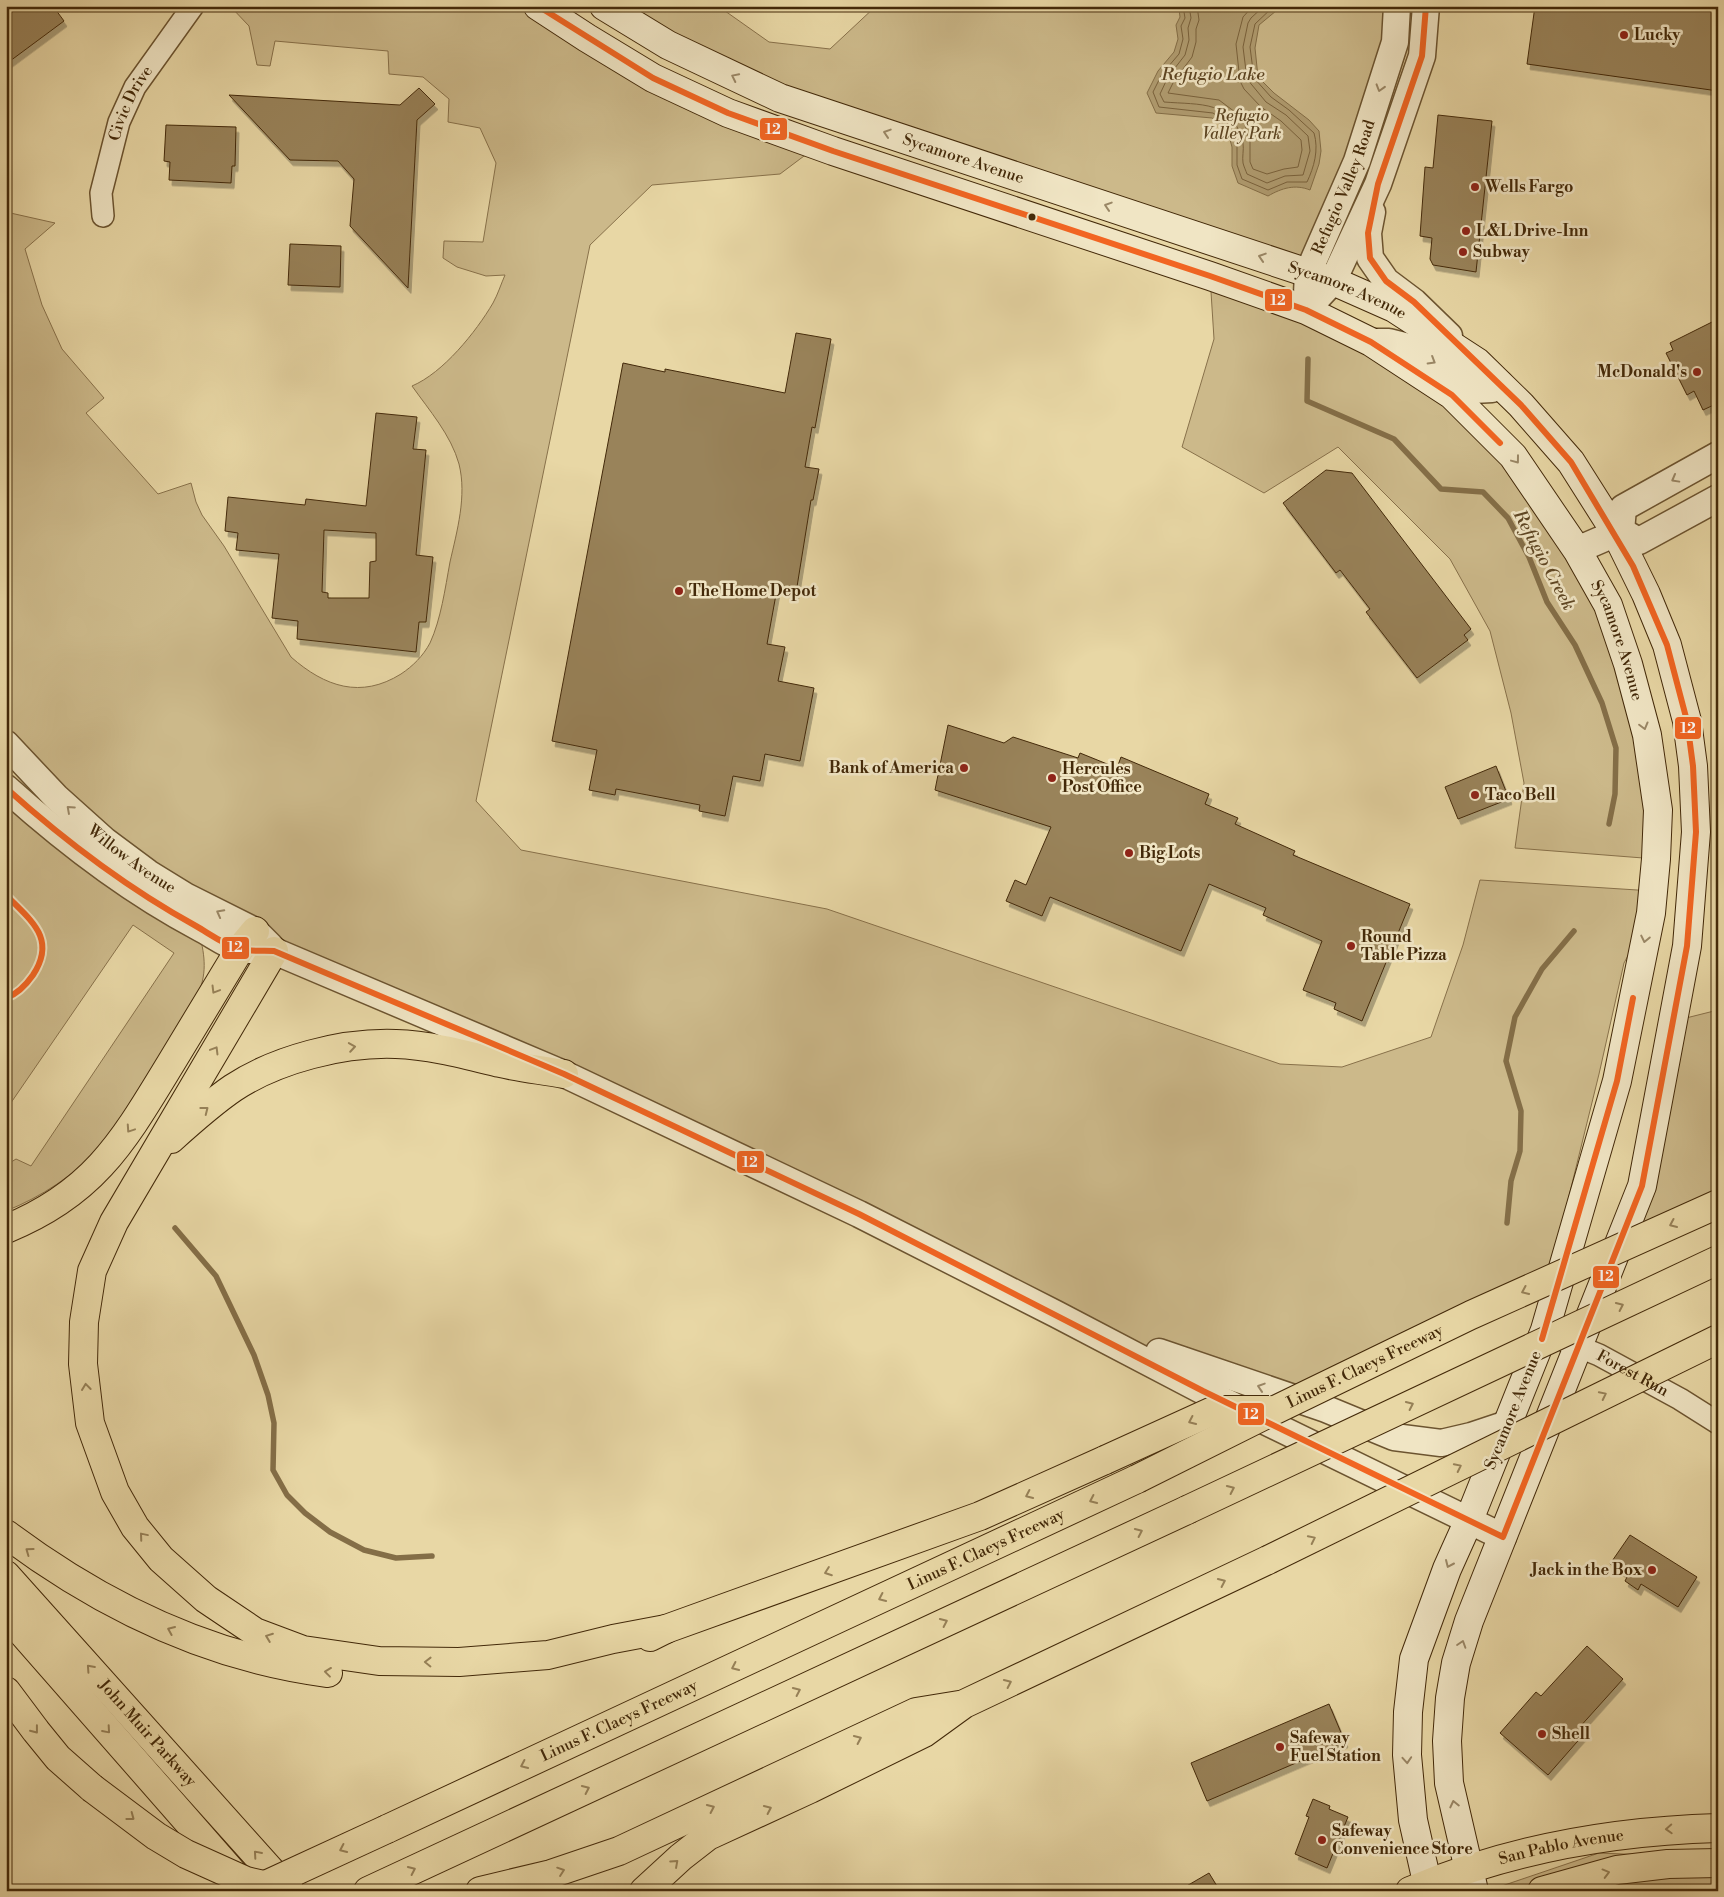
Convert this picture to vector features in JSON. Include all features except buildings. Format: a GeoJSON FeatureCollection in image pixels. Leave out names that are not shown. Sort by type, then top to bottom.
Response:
{"type":"FeatureCollection","features":[{"type":"Feature","properties":{"kind":"main road","name":"Sycamore Avenue"},"geometry":{"type":"LineString","coordinates":[[538,6],[653,78],[728,113],[833,151],[1210,276],[1306,310],[1371,342],[1452,395],[1513,456],[1578,550],[1608,605],[1628,664],[1647,735],[1658,810],[1650,913],[1617,1081],[1545,1330],[1470,1520],[1446,1569],[1414,1658],[1408,1712],[1407,1755],[1422,1888]]}},
{"type":"Feature","properties":{"kind":"main road","name":"Sycamore Avenue"},"geometry":{"type":"LineString","coordinates":[[604,6],[668,45],[780,98],[1320,277],[1394,308],[1476,362],[1522,404],[1571,462],[1619,532],[1666,645],[1688,730],[1693,766],[1696,832],[1687,946],[1642,1186],[1469,1620],[1456,1662],[1450,1698],[1447,1741],[1449,1782],[1471,1880]]}},
{"type":"Feature","properties":{"kind":"main road"},"geometry":{"type":"LineString","coordinates":[[6,1229],[32,1217],[61,1200],[83,1183],[108,1159],[139,1115],[248,940]]}},
{"type":"Feature","properties":{"kind":"main road"},"geometry":{"type":"LineString","coordinates":[[274,950],[107,1235],[92,1270],[84,1322],[83,1364],[90,1423],[115,1492],[135,1526],[162,1559],[206,1599],[255,1632],[303,1650],[379,1661],[459,1662],[548,1655],[666,1629]]}},
{"type":"Feature","properties":{"kind":"main road"},"geometry":{"type":"LineString","coordinates":[[155,1153],[197,1116],[234,1088],[272,1067],[316,1054],[358,1046],[396,1044],[458,1053],[564,1074]]}},
{"type":"Feature","properties":{"kind":"main road","name":"Linus F. Claeys Freeway"},"geometry":{"type":"LineString","coordinates":[[253,1891],[1137,1479],[1273,1410],[1471,1316],[1718,1204]]}},
{"type":"Feature","properties":{"kind":"main road"},"geometry":{"type":"LineString","coordinates":[[368,1891],[1187,1510],[1718,1260]]}},
{"type":"Feature","properties":{"kind":"main road"},"geometry":{"type":"LineString","coordinates":[[644,1891],[681,1857],[708,1836],[924,1733],[964,1704],[1268,1560],[1718,1339]]}},
{"type":"Feature","properties":{"kind":"main road"},"geometry":{"type":"LineString","coordinates":[[6,1534],[70,1578],[142,1617],[183,1635],[223,1649],[309,1670],[395,1680],[481,1678],[525,1672],[615,1654],[666,1629],[980,1516],[1215,1410],[1273,1410]]}},
{"type":"Feature","properties":{"kind":"main road","name":"John Muir Parkway"},"geometry":{"type":"LineString","coordinates":[[6,1575],[290,1891]]}},
{"type":"Feature","properties":{"kind":"main road","name":"John Muir Parkway"},"geometry":{"type":"LineString","coordinates":[[6,1614],[248,1891]]}},
{"type":"Feature","properties":{"kind":"main road"},"geometry":{"type":"LineString","coordinates":[[6,1691],[58,1758],[92,1788],[156,1836],[186,1854],[246,1881],[290,1891]]}},
{"type":"Feature","properties":{"kind":"main road"},"geometry":{"type":"LineString","coordinates":[[480,1891],[551,1874],[619,1851],[916,1712],[964,1704]]}},
{"type":"Feature","properties":{"kind":"main road","name":"San Pablo Avenue"},"geometry":{"type":"LineString","coordinates":[[1422,1888],[1471,1880],[1533,1850],[1571,1842],[1664,1829],[1718,1828]]}},
{"type":"Feature","properties":{"kind":"main road","name":"San Pablo Avenue"},"geometry":{"type":"LineString","coordinates":[[1542,1891],[1617,1870],[1668,1864],[1718,1863]]}},
{"type":"Feature","properties":{"kind":"street","name":"Civic Drive"},"geometry":{"type":"LineString","coordinates":[[103,216],[101,193],[119,122],[135,87],[193,6]]}},
{"type":"Feature","properties":{"kind":"street","name":"Refugio Valley Road"},"geometry":{"type":"LineString","coordinates":[[1306,310],[1320,277],[1395,42],[1397,6]]}},
{"type":"Feature","properties":{"kind":"street","name":"Refugio Valley Road"},"geometry":{"type":"LineString","coordinates":[[1320,277],[1378,184],[1422,56],[1426,6]]}},
{"type":"Feature","properties":{"kind":"street"},"geometry":{"type":"LineString","coordinates":[[1378,184],[1368,233],[1370,258],[1386,281],[1414,302],[1476,362]]}},
{"type":"Feature","properties":{"kind":"street"},"geometry":{"type":"LineString","coordinates":[[1371,342],[1389,342],[1409,347],[1439,365],[1473,390],[1492,389],[1500,384]]}},
{"type":"Feature","properties":{"kind":"street"},"geometry":{"type":"LineString","coordinates":[[1619,532],[1623,508],[1718,455]]}},
{"type":"Feature","properties":{"kind":"street"},"geometry":{"type":"LineString","coordinates":[[1578,550],[1619,532],[1639,541],[1718,498]]}},
{"type":"Feature","properties":{"kind":"street","name":"Willow Avenue"},"geometry":{"type":"LineString","coordinates":[[6,744],[56,797],[105,841],[148,873],[187,897],[248,940]]}},
{"type":"Feature","properties":{"kind":"street","name":"Willow Avenue"},"geometry":{"type":"LineString","coordinates":[[6,788],[88,857],[132,889],[174,914],[274,950],[564,1074],[859,1214],[1202,1391],[1503,1537]]}},
{"type":"Feature","properties":{"kind":"street"},"geometry":{"type":"LineString","coordinates":[[1056,1314],[1192,1365],[1326,1409],[1394,1437],[1441,1443],[1471,1436],[1507,1424]]}},
{"type":"Feature","properties":{"kind":"street","name":"Forest Run"},"geometry":{"type":"LineString","coordinates":[[1545,1330],[1578,1347],[1599,1355],[1680,1399],[1718,1423]]}},
{"type":"Feature","properties":{"kind":"green space"},"geometry":{"type":"Polygon","coordinates":[[[230,6],[538,6],[548,14],[833,151],[804,156],[780,174],[652,185],[590,245],[476,801],[521,850],[827,909],[1280,1064],[1342,1067],[1431,1037],[1463,945],[1480,880],[1653,891],[1651,913],[1624,963],[1551,1269],[1273,1411],[187,897],[6,744],[6,212],[55,223],[25,249],[42,305],[62,349],[104,398],[86,413],[158,494],[191,483],[202,515],[224,546],[291,657],[317,676],[330,682],[358,688],[372,686],[386,682],[414,664],[430,643],[437,624],[462,501],[461,476],[459,464],[451,443],[412,386],[435,372],[458,351],[493,303],[505,275],[486,276],[457,267],[443,258],[444,241],[483,242],[496,163],[480,128],[448,122],[449,99],[423,77],[389,74],[388,51],[275,41],[270,66],[257,65],[249,26],[230,6]]]}},
{"type":"Feature","properties":{"kind":"green space","name":"Refugio Valley Park"},"geometry":{"type":"Polygon","coordinates":[[[604,6],[718,6],[769,42],[830,49],[876,6],[1397,6],[1308,273],[854,122],[604,6]]]}},
{"type":"Feature","properties":{"kind":"green space"},"geometry":{"type":"Polygon","coordinates":[[[1210,276],[1371,342],[1513,456],[1628,664],[1656,859],[1515,848],[1524,783],[1511,713],[1490,631],[1450,559],[1338,447],[1264,493],[1182,447],[1214,339],[1210,276]]]}},
{"type":"Feature","properties":{"kind":"green space"},"geometry":{"type":"Polygon","coordinates":[[[6,788],[198,927],[203,950],[204,973],[200,989],[143,1085],[100,1147],[80,1167],[57,1184],[32,1199],[6,1211],[8,1164],[16,1159],[31,1166],[174,953],[133,925],[6,1110],[6,788]]]}},
{"type":"Feature","properties":{"kind":"green space"},"geometry":{"type":"Polygon","coordinates":[[[1718,1010],[1718,1204],[1623,1247],[1674,1021],[1718,1010]]]}},
{"type":"Feature","properties":{"kind":"green space"},"geometry":{"type":"Polygon","coordinates":[[[1599,1853],[1718,1858],[1718,1891],[1487,1891],[1599,1853]]]}},
{"type":"Feature","properties":{"kind":"water","name":"Refugio Lake"},"geometry":{"type":"Polygon","coordinates":[[[1174,6],[1282,6],[1259,25],[1255,48],[1258,77],[1274,93],[1309,120],[1319,131],[1321,151],[1319,164],[1310,190],[1299,187],[1289,188],[1268,196],[1238,183],[1232,166],[1232,147],[1227,129],[1212,118],[1156,113],[1147,93],[1158,71],[1174,52],[1178,39],[1176,25],[1180,17],[1179,9],[1174,6]]]}},
{"type":"Feature","properties":{"kind":"waterway","name":"Refugio Creek"},"geometry":{"type":"LineString","coordinates":[[1308,359],[1307,401],[1394,439],[1441,489],[1483,492],[1508,518],[1529,557],[1547,602],[1575,645],[1602,703],[1616,748],[1615,794],[1609,824]]}},
{"type":"Feature","properties":{"kind":"waterway","name":"Refugio Creek"},"geometry":{"type":"LineString","coordinates":[[1507,1223],[1511,1181],[1520,1151],[1521,1111],[1506,1061],[1515,1017],[1542,969],[1574,931]]}},
{"type":"Feature","properties":{"kind":"waterway"},"geometry":{"type":"LineString","coordinates":[[175,1228],[216,1276],[254,1355],[268,1395],[274,1423],[273,1470],[287,1495],[305,1513],[330,1532],[364,1550],[396,1558],[432,1556]]}},
{"type":"Feature","properties":{"kind":"transit line","name":"12"},"geometry":{"type":"LineString","coordinates":[[538,6],[653,78],[728,113],[833,151],[1210,276],[1306,310],[1371,342],[1452,395],[1500,443]]}},
{"type":"Feature","properties":{"kind":"transit line","name":"12"},"geometry":{"type":"LineString","coordinates":[[6,788],[97,863],[146,896],[223,942],[244,950],[274,951],[564,1074],[859,1214],[1203,1391],[1503,1537],[1642,1186],[1687,946],[1696,832],[1693,766],[1687,721],[1667,645],[1633,566],[1571,462],[1521,405],[1414,302],[1386,281],[1370,258],[1368,233],[1378,184],[1422,56],[1426,6]]}},
{"type":"Feature","properties":{"kind":"transit line","name":"12"},"geometry":{"type":"LineString","coordinates":[[6,895],[32,922],[42,940],[40,962],[33,975],[18,992],[6,998]]}},
{"type":"Feature","properties":{"kind":"transit line","name":"12"},"geometry":{"type":"LineString","coordinates":[[1542,1339],[1617,1081],[1633,998]]}},
{"type":"Feature","properties":{"kind":"place","name":"Lucky"},"geometry":{"type":"Point","coordinates":[1624,35]}},
{"type":"Feature","properties":{"kind":"place","name":"Wells Fargo"},"geometry":{"type":"Point","coordinates":[1475,187]}},
{"type":"Feature","properties":{"kind":"place","name":"L&L Drive-Inn"},"geometry":{"type":"Point","coordinates":[1466,231]}},
{"type":"Feature","properties":{"kind":"place","name":"Subway"},"geometry":{"type":"Point","coordinates":[1463,252]}},
{"type":"Feature","properties":{"kind":"place","name":"McDonald's"},"geometry":{"type":"Point","coordinates":[1697,372]}},
{"type":"Feature","properties":{"kind":"place","name":"The Home Depot"},"geometry":{"type":"Point","coordinates":[679,591]}},
{"type":"Feature","properties":{"kind":"place","name":"Bank of America"},"geometry":{"type":"Point","coordinates":[964,768]}},
{"type":"Feature","properties":{"kind":"place","name":"Hercules Post Office"},"geometry":{"type":"Point","coordinates":[1052,778]}},
{"type":"Feature","properties":{"kind":"place","name":"Taco Bell"},"geometry":{"type":"Point","coordinates":[1475,795]}},
{"type":"Feature","properties":{"kind":"place","name":"Big Lots"},"geometry":{"type":"Point","coordinates":[1129,853]}},
{"type":"Feature","properties":{"kind":"place","name":"Round Table Pizza"},"geometry":{"type":"Point","coordinates":[1351,946]}},
{"type":"Feature","properties":{"kind":"place","name":"Jack in the Box"},"geometry":{"type":"Point","coordinates":[1652,1570]}},
{"type":"Feature","properties":{"kind":"place","name":"Shell"},"geometry":{"type":"Point","coordinates":[1542,1734]}},
{"type":"Feature","properties":{"kind":"place","name":"Safeway Fuel Station"},"geometry":{"type":"Point","coordinates":[1280,1747]}},
{"type":"Feature","properties":{"kind":"place","name":"Safeway Convenience Store"},"geometry":{"type":"Point","coordinates":[1322,1840]}}]}
